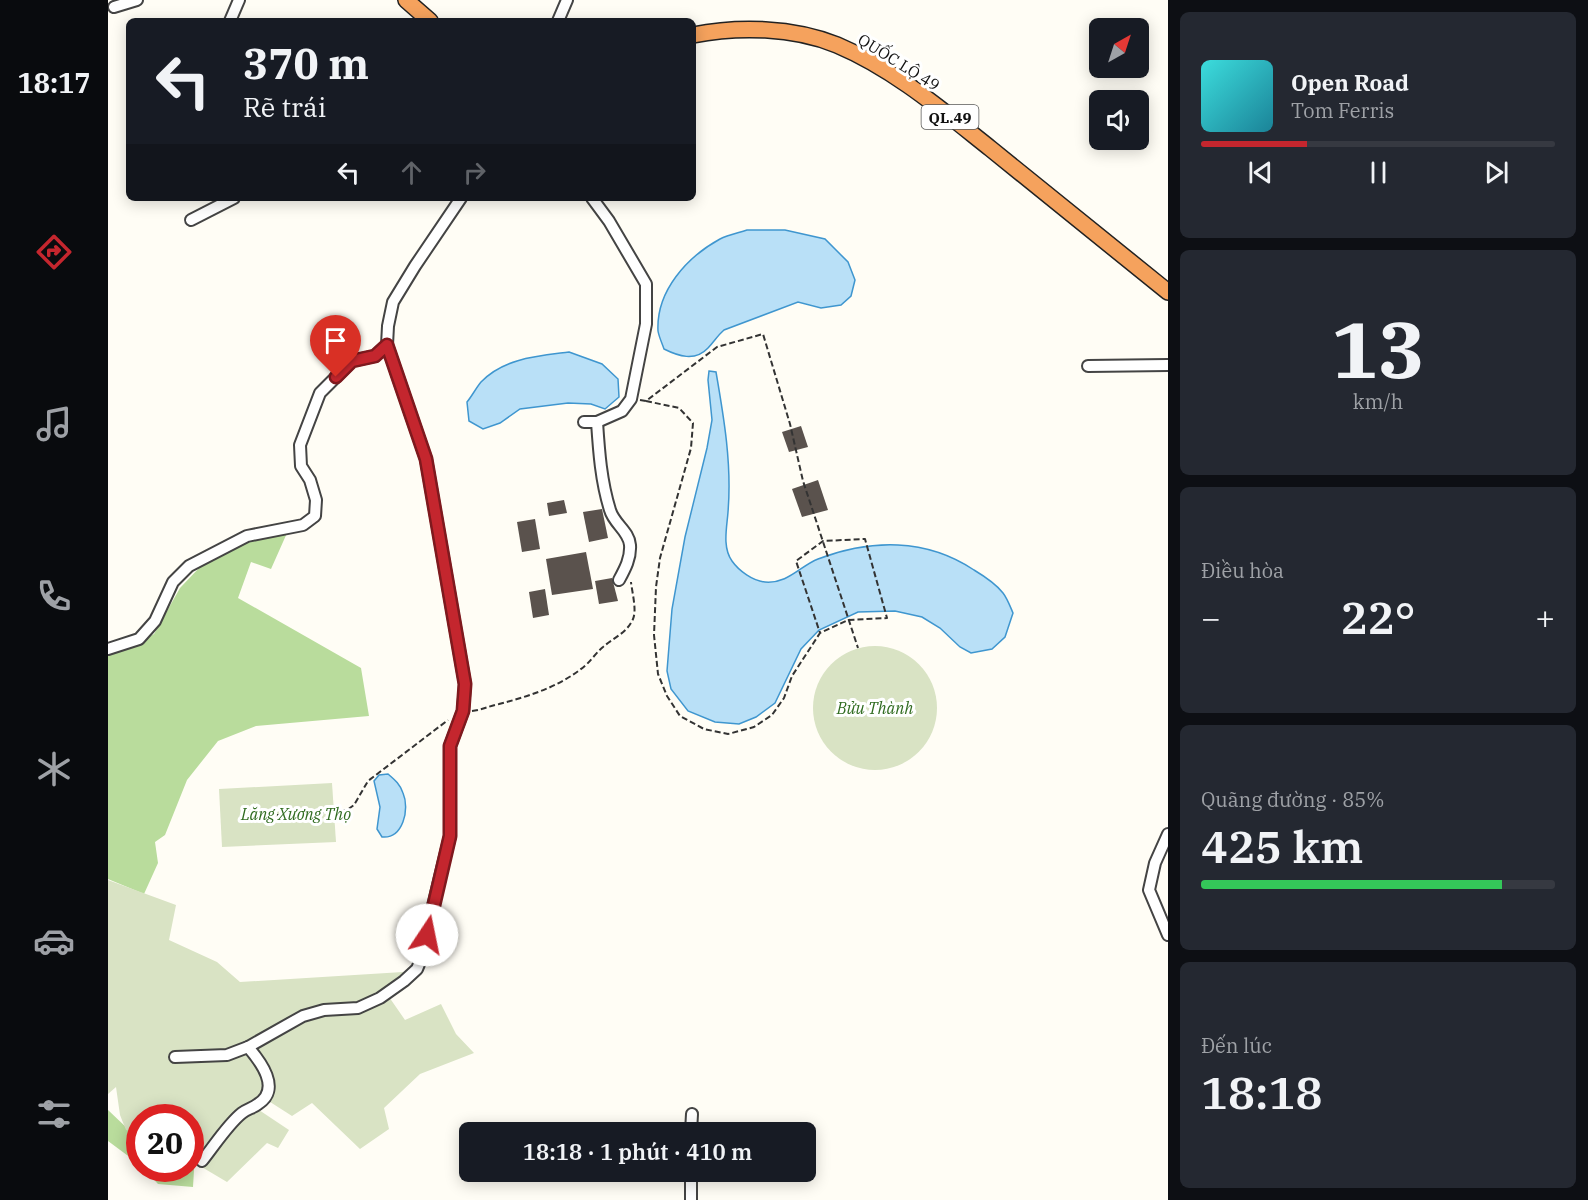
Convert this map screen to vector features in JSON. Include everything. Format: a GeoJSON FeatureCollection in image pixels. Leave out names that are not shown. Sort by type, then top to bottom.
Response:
{"type":"FeatureCollection","features":[{"type":"Feature","properties":{"kind":"highway"},"geometry":{"type":"LineString","coordinates":[[406,0],[427,18]]}},
{"type":"Feature","properties":{"kind":"highway","name":"QUỐC LỘ 49"},"geometry":{"type":"LineString","coordinates":[[696,35],[741,29],[795,34],[835,44],[877,65],[936,106],[1168,292]]}},
{"type":"Feature","properties":{"kind":"street"},"geometry":{"type":"LineString","coordinates":[[114,7],[137,0]]}},
{"type":"Feature","properties":{"kind":"street"},"geometry":{"type":"LineString","coordinates":[[231,18],[239,0]]}},
{"type":"Feature","properties":{"kind":"street"},"geometry":{"type":"LineString","coordinates":[[559,18],[567,0]]}},
{"type":"Feature","properties":{"kind":"street"},"geometry":{"type":"LineString","coordinates":[[192,220],[228,201]]}},
{"type":"Feature","properties":{"kind":"street"},"geometry":{"type":"LineString","coordinates":[[175,1057],[227,1055],[248,1047],[303,1016],[324,1010],[358,1008],[404,981],[417,969],[424,952],[450,836],[450,746],[463,711],[465,684],[426,459],[387,345],[393,302],[459,201]]}},
{"type":"Feature","properties":{"kind":"street"},"geometry":{"type":"LineString","coordinates":[[584,422],[597,422],[622,411],[631,399],[646,324],[646,285],[609,221],[594,201]]}},
{"type":"Feature","properties":{"kind":"street"},"geometry":{"type":"LineString","coordinates":[[108,649],[139,639],[155,621],[172,582],[189,566],[247,536],[303,525],[315,516],[316,500],[310,480],[301,466],[300,445],[320,393],[352,361],[375,356],[387,345]]}},
{"type":"Feature","properties":{"kind":"street"},"geometry":{"type":"LineString","coordinates":[[1088,366],[1168,365]]}},
{"type":"Feature","properties":{"kind":"street"},"geometry":{"type":"LineString","coordinates":[[597,422],[600,465],[610,510],[614,521],[626,533],[630,542],[627,565],[619,580]]}},
{"type":"Feature","properties":{"kind":"street"},"geometry":{"type":"LineString","coordinates":[[1168,834],[1155,863],[1149,890],[1168,935]]}},
{"type":"Feature","properties":{"kind":"street"},"geometry":{"type":"LineString","coordinates":[[204,1159],[241,1113],[266,1098],[268,1079],[265,1068],[248,1047]]}},
{"type":"Feature","properties":{"kind":"street"},"geometry":{"type":"LineString","coordinates":[[692,1113],[692,1122]]}},
{"type":"Feature","properties":{"kind":"street"},"geometry":{"type":"LineString","coordinates":[[691,1182],[691,1200]]}},
{"type":"Feature","properties":{"kind":"path"},"geometry":{"type":"LineString","coordinates":[[646,401],[717,347],[763,334],[790,424],[803,481],[858,648]]}},
{"type":"Feature","properties":{"kind":"path"},"geometry":{"type":"LineString","coordinates":[[631,399],[679,408],[693,423],[691,448],[660,558],[656,587],[654,635],[658,674],[667,696],[680,716],[704,729],[728,734],[754,727],[772,715],[784,698],[792,676],[820,633],[848,620],[887,618],[865,539],[823,541],[796,561],[820,633]]}},
{"type":"Feature","properties":{"kind":"path"},"geometry":{"type":"LineString","coordinates":[[277,815],[346,810],[354,806],[368,781],[382,768],[463,711],[482,710],[544,690],[587,664],[602,647],[625,631],[634,617],[627,565]]}},
{"type":"Feature","properties":{"kind":"green space"},"geometry":{"type":"Polygon","coordinates":[[[287,533],[271,569],[251,562],[238,598],[361,668],[369,716],[256,726],[218,741],[187,780],[165,835],[155,842],[158,863],[144,894],[108,879],[108,652],[130,647],[154,634],[180,588],[200,567],[250,541],[287,533]]]}},
{"type":"Feature","properties":{"kind":"green space","name":"Bửu Thành"},"geometry":{"type":"Polygon","coordinates":[[[875,646],[899,650],[919,664],[933,684],[937,708],[933,732],[919,752],[899,766],[875,770],[851,766],[831,752],[817,732],[813,708],[817,684],[831,664],[851,650],[875,646]]]}},
{"type":"Feature","properties":{"kind":"green space","name":"Lăng Xương Thọ"},"geometry":{"type":"Polygon","coordinates":[[[332,783],[336,842],[222,847],[219,789],[332,783]]]}},
{"type":"Feature","properties":{"kind":"green space"},"geometry":{"type":"Polygon","coordinates":[[[108,880],[176,905],[169,940],[217,962],[240,982],[419,971],[417,977],[387,994],[405,1020],[441,1004],[456,1034],[474,1053],[420,1074],[384,1108],[389,1129],[360,1149],[312,1103],[292,1116],[267,1100],[259,1110],[289,1130],[278,1148],[267,1143],[227,1182],[204,1168],[204,1104],[126,1104],[126,1130],[120,1115],[116,1087],[108,1094],[108,880]]]}},
{"type":"Feature","properties":{"kind":"green space"},"geometry":{"type":"Polygon","coordinates":[[[108,1110],[126,1127],[126,1154],[108,1141],[108,1110]]]}},
{"type":"Feature","properties":{"kind":"green space"},"geometry":{"type":"Polygon","coordinates":[[[156,1182],[193,1182],[193,1187],[156,1182]]]}},
{"type":"Feature","properties":{"kind":"water"},"geometry":{"type":"Polygon","coordinates":[[[747,230],[785,230],[825,239],[848,262],[855,280],[851,296],[841,305],[821,308],[798,302],[724,330],[708,348],[698,355],[686,356],[664,349],[658,331],[659,316],[662,302],[676,277],[685,265],[708,246],[747,230]]]}},
{"type":"Feature","properties":{"kind":"water"},"geometry":{"type":"Polygon","coordinates":[[[569,352],[602,364],[618,379],[619,397],[605,409],[591,404],[568,403],[520,409],[500,423],[483,429],[469,421],[467,402],[481,382],[490,374],[511,363],[569,352]]]}},
{"type":"Feature","properties":{"kind":"water"},"geometry":{"type":"Polygon","coordinates":[[[709,371],[716,372],[726,442],[729,477],[727,550],[738,568],[756,580],[773,582],[787,577],[811,562],[838,552],[878,545],[918,547],[956,560],[978,572],[1003,593],[1013,613],[1005,637],[992,649],[971,653],[922,617],[895,611],[858,612],[819,630],[801,649],[775,703],[756,717],[739,724],[715,722],[688,711],[671,689],[667,671],[672,609],[685,537],[712,420],[709,371]]]}},
{"type":"Feature","properties":{"kind":"water"},"geometry":{"type":"Polygon","coordinates":[[[388,774],[402,790],[406,807],[400,828],[389,836],[382,837],[377,829],[380,807],[374,781],[379,775],[388,774]]]}},
{"type":"Feature","properties":{"kind":"building"},"geometry":{"type":"Polygon","coordinates":[[[801,426],[808,447],[789,452],[782,432],[801,426]]]}},
{"type":"Feature","properties":{"kind":"building"},"geometry":{"type":"Polygon","coordinates":[[[818,480],[828,510],[802,517],[792,489],[818,480]]]}},
{"type":"Feature","properties":{"kind":"building"},"geometry":{"type":"Polygon","coordinates":[[[564,500],[567,513],[549,516],[547,503],[564,500]]]}},
{"type":"Feature","properties":{"kind":"building"},"geometry":{"type":"Polygon","coordinates":[[[602,509],[608,538],[589,542],[583,512],[602,509]]]}},
{"type":"Feature","properties":{"kind":"building"},"geometry":{"type":"Polygon","coordinates":[[[535,519],[540,549],[522,552],[517,522],[535,519]]]}},
{"type":"Feature","properties":{"kind":"building"},"geometry":{"type":"Polygon","coordinates":[[[586,552],[593,589],[552,595],[546,559],[586,552]]]}},
{"type":"Feature","properties":{"kind":"building"},"geometry":{"type":"Polygon","coordinates":[[[612,578],[618,601],[599,604],[595,581],[612,578]]]}},
{"type":"Feature","properties":{"kind":"building"},"geometry":{"type":"Polygon","coordinates":[[[545,589],[549,615],[533,618],[529,592],[545,589]]]}},
{"type":"Feature","properties":{"kind":"route"},"geometry":{"type":"LineString","coordinates":[[336,377],[352,361],[375,356],[387,345],[426,459],[465,684],[463,711],[450,746],[450,836],[427,935]]}}]}
